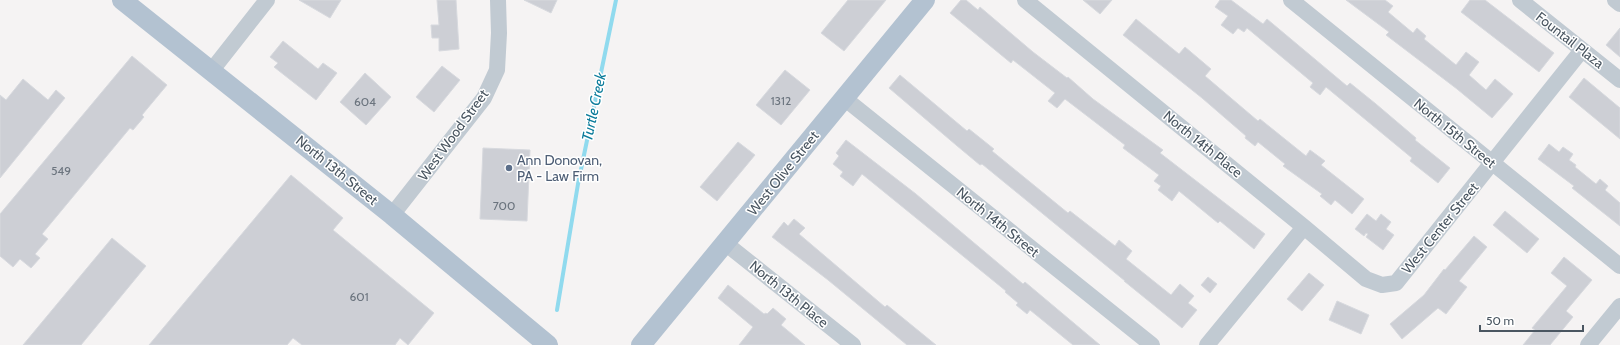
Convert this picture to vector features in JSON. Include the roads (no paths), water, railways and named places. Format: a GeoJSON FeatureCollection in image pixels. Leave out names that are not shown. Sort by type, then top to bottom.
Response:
{"type":"FeatureCollection","features":[{"type":"Feature","properties":{"kind":"main road","name":"North 13th Street"},"geometry":{"type":"LineString","coordinates":[[122,0],[175,43],[212,70],[392,215],[548,345]]}},
{"type":"Feature","properties":{"kind":"main road","name":"West Olive Street"},"geometry":{"type":"LineString","coordinates":[[641,345],[925,0]]}},
{"type":"Feature","properties":{"kind":"street"},"geometry":{"type":"LineString","coordinates":[[212,70],[267,0]]}},
{"type":"Feature","properties":{"kind":"street","name":"West Wood Street"},"geometry":{"type":"LineString","coordinates":[[392,215],[484,98],[497,70],[499,33],[498,0]]}},
{"type":"Feature","properties":{"kind":"street","name":"North 14th Place"},"geometry":{"type":"LineString","coordinates":[[1025,0],[1366,278],[1382,284]]}},
{"type":"Feature","properties":{"kind":"street","name":"North 15th Street"},"geometry":{"type":"LineString","coordinates":[[1291,0],[1620,266]]}},
{"type":"Feature","properties":{"kind":"street","name":"Fountail Plaza"},"geometry":{"type":"LineString","coordinates":[[1520,0],[1620,80]]}},
{"type":"Feature","properties":{"kind":"street"},"geometry":{"type":"LineString","coordinates":[[1615,0],[1620,4]]}},
{"type":"Feature","properties":{"kind":"street","name":"West Center Street"},"geometry":{"type":"LineString","coordinates":[[1382,284],[1396,283],[1582,50]]}},
{"type":"Feature","properties":{"kind":"street","name":"North 14th Street"},"geometry":{"type":"LineString","coordinates":[[844,98],[1152,345]]}},
{"type":"Feature","properties":{"kind":"street"},"geometry":{"type":"LineString","coordinates":[[1207,345],[1304,227]]}},
{"type":"Feature","properties":{"kind":"street","name":"North 13th Place"},"geometry":{"type":"LineString","coordinates":[[725,243],[853,345]]}},
{"type":"Feature","properties":{"kind":"street"},"geometry":{"type":"LineString","coordinates":[[1588,345],[1620,306]]}},
{"type":"Feature","properties":{"kind":"waterway","name":"Turtle Creek"},"geometry":{"type":"LineString","coordinates":[[557,310],[578,184],[616,0]]}},
{"type":"Feature","properties":{"kind":"place","name":"Ann Donovan, PA - Law Firm"},"geometry":{"type":"Point","coordinates":[509,168]}}]}
